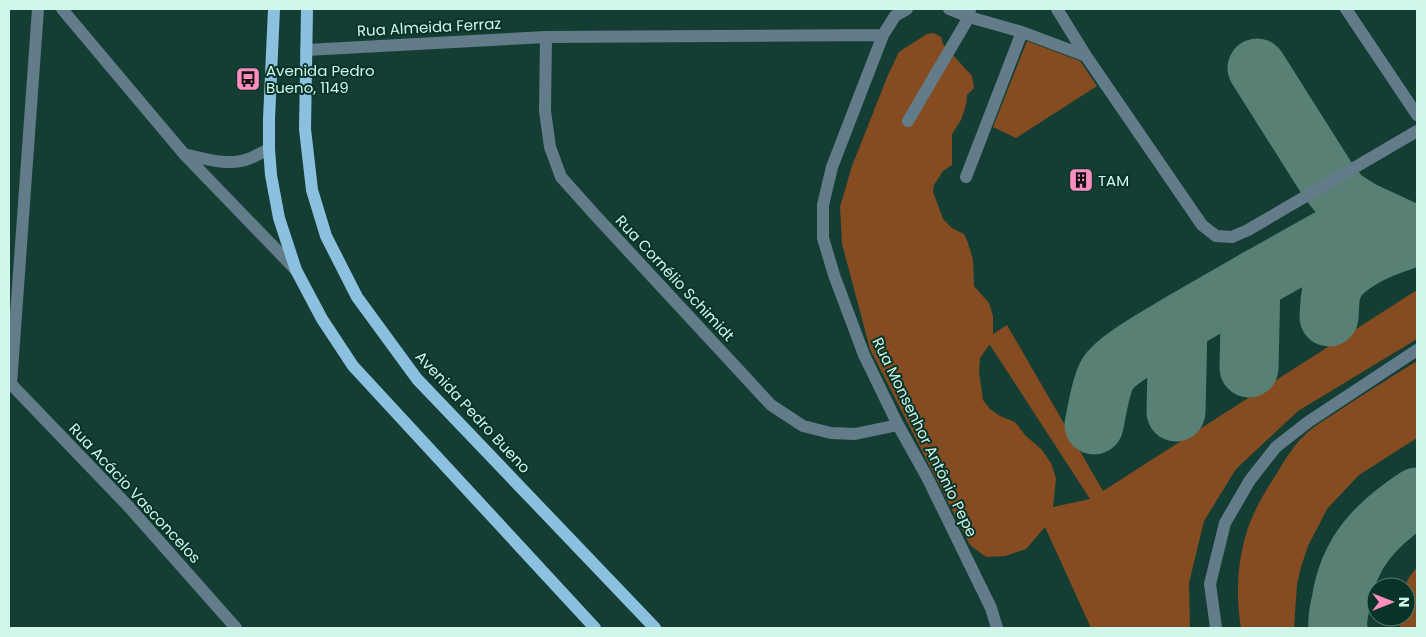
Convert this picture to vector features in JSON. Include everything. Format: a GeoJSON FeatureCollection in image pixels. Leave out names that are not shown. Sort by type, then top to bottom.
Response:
{"type":"FeatureCollection","features":[{"type":"Feature","properties":{"kind":"main road"},"geometry":{"type":"LineString","coordinates":[[274,9],[269,119],[271,174],[279,218],[296,270],[322,319],[353,366],[595,628]]}},
{"type":"Feature","properties":{"kind":"main road","name":"Avenida Pedro Bueno"},"geometry":{"type":"LineString","coordinates":[[307,9],[305,129],[312,190],[326,236],[357,297],[417,379],[655,628]]}},
{"type":"Feature","properties":{"kind":"street"},"geometry":{"type":"LineString","coordinates":[[10,383],[38,9]]}},
{"type":"Feature","properties":{"kind":"street"},"geometry":{"type":"LineString","coordinates":[[62,9],[184,154],[296,270]]}},
{"type":"Feature","properties":{"kind":"street","name":"Rua Monsenhor Antônio Pepe"},"geometry":{"type":"LineString","coordinates":[[907,9],[895,16],[883,35],[832,167],[823,205],[823,238],[834,274],[864,355],[898,425],[927,477],[990,608],[997,628]]}},
{"type":"Feature","properties":{"kind":"street"},"geometry":{"type":"LineString","coordinates":[[949,9],[970,13],[1086,56]]}},
{"type":"Feature","properties":{"kind":"street"},"geometry":{"type":"LineString","coordinates":[[1057,9],[1086,56],[1202,225],[1216,236],[1232,237],[1248,230],[1417,131]]}},
{"type":"Feature","properties":{"kind":"street"},"geometry":{"type":"LineString","coordinates":[[1346,9],[1417,115]]}},
{"type":"Feature","properties":{"kind":"street"},"geometry":{"type":"LineString","coordinates":[[908,121],[970,13]]}},
{"type":"Feature","properties":{"kind":"street"},"geometry":{"type":"LineString","coordinates":[[966,177],[1022,32]]}},
{"type":"Feature","properties":{"kind":"street","name":"Rua Almeida Ferraz"},"geometry":{"type":"LineString","coordinates":[[306,50],[546,36],[883,35]]}},
{"type":"Feature","properties":{"kind":"street","name":"Rua Cornélio Schimidt"},"geometry":{"type":"LineString","coordinates":[[546,36],[545,111],[550,147],[561,177],[594,215],[771,405],[803,426],[830,433],[855,434],[898,425]]}},
{"type":"Feature","properties":{"kind":"street"},"geometry":{"type":"LineString","coordinates":[[184,154],[221,162],[237,162],[269,149]]}},
{"type":"Feature","properties":{"kind":"street"},"geometry":{"type":"LineString","coordinates":[[1216,628],[1210,584],[1225,523],[1250,480],[1276,447],[1308,422],[1417,350]]}},
{"type":"Feature","properties":{"kind":"street","name":"Rua Acácio Vasconcelos"},"geometry":{"type":"LineString","coordinates":[[10,383],[129,507],[236,628]]}},
{"type":"Feature","properties":{"kind":"shaded area"},"geometry":{"type":"Polygon","coordinates":[[[934,33],[941,37],[943,44],[972,76],[974,88],[967,95],[961,120],[952,134],[952,165],[943,171],[934,185],[933,192],[943,219],[952,228],[964,234],[968,243],[973,260],[974,286],[989,303],[993,316],[993,334],[1007,325],[1103,491],[1417,290],[1417,339],[1298,411],[1236,469],[1204,521],[1189,583],[1190,628],[1091,628],[1045,527],[1026,549],[1005,556],[986,557],[970,545],[870,349],[842,244],[840,207],[852,166],[899,52],[927,34],[934,33]],[[990,345],[980,358],[979,372],[983,400],[990,409],[1000,416],[1015,422],[1025,435],[1042,450],[1051,463],[1056,478],[1053,507],[1090,499],[990,345]]]}},
{"type":"Feature","properties":{"kind":"shaded area"},"geometry":{"type":"Polygon","coordinates":[[[1027,41],[1080,61],[1097,86],[1016,138],[993,127],[1027,41]]]}},
{"type":"Feature","properties":{"kind":"shaded area"},"geometry":{"type":"Polygon","coordinates":[[[1417,361],[1417,438],[1359,475],[1327,509],[1308,546],[1301,567],[1297,585],[1294,628],[1241,628],[1238,606],[1238,583],[1240,560],[1245,538],[1258,504],[1287,456],[1315,426],[1417,361]]]}},
{"type":"Feature","properties":{"kind":"shaded area"},"geometry":{"type":"Polygon","coordinates":[[[1417,567],[1417,628],[1400,628],[1416,627],[1416,577],[1410,577],[1417,567]]]}},
{"type":"Feature","properties":{"kind":"taxiway"},"geometry":{"type":"LineString","coordinates":[[1257,68],[1329,182],[1342,198],[1363,211],[1406,231]]}},
{"type":"Feature","properties":{"kind":"taxiway"},"geometry":{"type":"LineString","coordinates":[[1249,368],[1251,282],[1344,231],[1381,231],[1417,236]]}},
{"type":"Feature","properties":{"kind":"taxiway"},"geometry":{"type":"LineString","coordinates":[[1329,317],[1332,290],[1337,279],[1344,271],[1363,258],[1403,241]]}},
{"type":"Feature","properties":{"kind":"taxiway"},"geometry":{"type":"LineString","coordinates":[[1176,412],[1178,324],[1251,282]]}},
{"type":"Feature","properties":{"kind":"taxiway"},"geometry":{"type":"LineString","coordinates":[[1094,425],[1101,391],[1108,373],[1130,354],[1178,324]]}},
{"type":"Feature","properties":{"kind":"taxiway"},"geometry":{"type":"LineString","coordinates":[[1338,628],[1338,615],[1345,584],[1350,568],[1358,554],[1377,528],[1417,497]]}},
{"type":"Feature","properties":{"kind":"place","name":"Avenida Pedro Bueno, 1149"},"geometry":{"type":"Point","coordinates":[248,79]}},
{"type":"Feature","properties":{"kind":"place","name":"TAM"},"geometry":{"type":"Point","coordinates":[1081,180]}}]}
